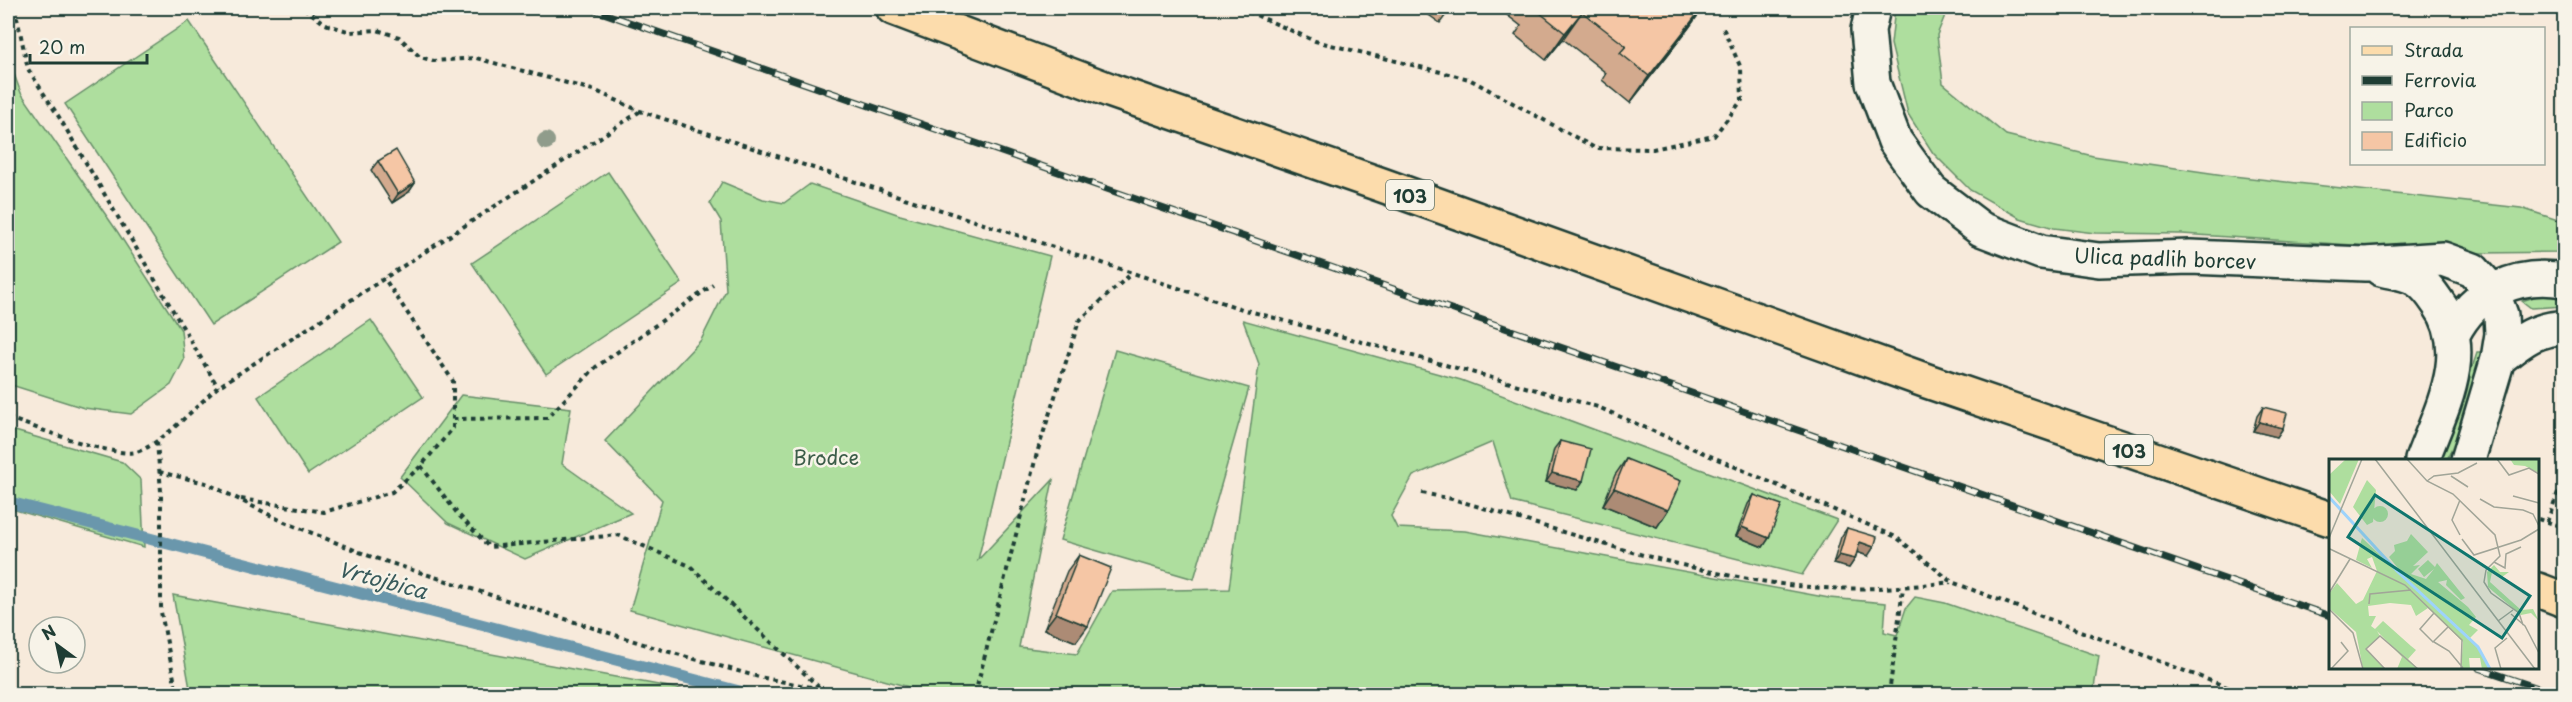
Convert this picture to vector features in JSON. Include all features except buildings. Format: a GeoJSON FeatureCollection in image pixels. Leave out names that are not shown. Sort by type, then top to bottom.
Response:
{"type":"FeatureCollection","features":[{"type":"Feature","properties":{"kind":"main road","name":"103"},"geometry":{"type":"LineString","coordinates":[[893,8],[1112,91],[1382,184],[1927,381],[2329,518]]}},
{"type":"Feature","properties":{"kind":"main road"},"geometry":{"type":"LineString","coordinates":[[2539,590],[2565,600]]}},
{"type":"Feature","properties":{"kind":"street","name":"Ulica padlih borcev"},"geometry":{"type":"LineString","coordinates":[[1873,8],[1868,30],[1873,83],[1895,141],[1931,191],[1981,229],[2041,252],[2099,260],[2190,257],[2365,264],[2443,259],[2474,270],[2492,291],[2501,315],[2502,334],[2498,359],[2468,459]]}},
{"type":"Feature","properties":{"kind":"street","name":"Ulica padlih borcev"},"geometry":{"type":"LineString","coordinates":[[2365,264],[2415,278],[2429,290],[2445,311],[2453,334],[2455,356],[2451,383],[2422,459]]}},
{"type":"Feature","properties":{"kind":"street"},"geometry":{"type":"LineString","coordinates":[[2453,334],[2463,315],[2477,300],[2492,291],[2517,281],[2544,276],[2565,280]]}},
{"type":"Feature","properties":{"kind":"street"},"geometry":{"type":"LineString","coordinates":[[2498,359],[2523,340],[2546,328],[2565,328]]}},
{"type":"Feature","properties":{"kind":"path"},"geometry":{"type":"LineString","coordinates":[[15,8],[28,69],[59,117],[218,387]]}},
{"type":"Feature","properties":{"kind":"path"},"geometry":{"type":"LineString","coordinates":[[304,8],[325,24],[351,32],[377,30],[399,37],[420,57],[434,61],[476,58],[596,91],[640,111],[1242,309],[1598,407],[1896,537],[1952,582],[2245,694]]}},
{"type":"Feature","properties":{"kind":"path"},"geometry":{"type":"LineString","coordinates":[[1240,8],[1316,41],[1468,79],[1595,148],[1653,148],[1714,136],[1742,100],[1741,68],[1723,28]]}},
{"type":"Feature","properties":{"kind":"path"},"geometry":{"type":"LineString","coordinates":[[8,418],[103,449],[135,453],[157,441],[218,387],[640,111]]}},
{"type":"Feature","properties":{"kind":"path"},"geometry":{"type":"LineString","coordinates":[[975,694],[1037,453],[1079,321],[1132,273]]}},
{"type":"Feature","properties":{"kind":"path"},"geometry":{"type":"LineString","coordinates":[[234,498],[324,512],[392,492],[421,466],[453,428],[453,381],[384,278]]}},
{"type":"Feature","properties":{"kind":"path"},"geometry":{"type":"LineString","coordinates":[[453,419],[547,418],[596,367],[713,285]]}},
{"type":"Feature","properties":{"kind":"path"},"geometry":{"type":"LineString","coordinates":[[157,441],[161,492],[161,612],[177,694]]}},
{"type":"Feature","properties":{"kind":"path"},"geometry":{"type":"LineString","coordinates":[[421,466],[457,513],[489,547],[618,535],[690,566],[821,689]]}},
{"type":"Feature","properties":{"kind":"path"},"geometry":{"type":"LineString","coordinates":[[159,472],[206,483],[282,521],[372,556],[659,649],[759,677],[847,694]]}},
{"type":"Feature","properties":{"kind":"path"},"geometry":{"type":"LineString","coordinates":[[2547,522],[2565,476]]}},
{"type":"Feature","properties":{"kind":"path"},"geometry":{"type":"LineString","coordinates":[[1422,493],[1452,499],[1666,560],[1774,583],[1850,589],[1903,588],[1952,582]]}},
{"type":"Feature","properties":{"kind":"path"},"geometry":{"type":"LineString","coordinates":[[2539,519],[2565,527]]}},
{"type":"Feature","properties":{"kind":"path"},"geometry":{"type":"LineString","coordinates":[[1889,694],[1903,588]]}},
{"type":"Feature","properties":{"kind":"green space"},"geometry":{"type":"Polygon","coordinates":[[[1895,8],[1948,8],[1937,35],[1943,83],[2006,135],[2093,156],[2224,175],[2521,208],[2564,222],[2564,252],[2478,253],[2182,234],[2095,233],[2054,228],[2020,218],[1970,190],[1933,153],[1908,114],[1891,44],[1895,8]]]}},
{"type":"Feature","properties":{"kind":"green space"},"geometry":{"type":"Polygon","coordinates":[[[189,21],[338,242],[211,325],[65,104],[189,21]]]}},
{"type":"Feature","properties":{"kind":"green space"},"geometry":{"type":"Polygon","coordinates":[[[8,58],[21,93],[117,231],[181,330],[184,360],[171,385],[131,414],[84,408],[8,384],[8,58]]]}},
{"type":"Feature","properties":{"kind":"green space"},"geometry":{"type":"Polygon","coordinates":[[[608,172],[682,283],[546,374],[472,263],[608,172]]]}},
{"type":"Feature","properties":{"kind":"green space","name":"Brodce"},"geometry":{"type":"Polygon","coordinates":[[[722,182],[763,199],[784,203],[810,184],[900,215],[1050,256],[978,560],[1053,480],[1019,647],[1077,654],[1112,591],[1229,589],[1259,364],[1243,320],[1461,380],[1837,520],[1802,575],[1512,502],[1493,442],[1413,476],[1391,516],[1397,528],[1465,531],[1829,598],[1886,603],[1884,632],[1897,635],[1906,608],[1915,597],[1945,603],[2099,656],[2093,694],[934,694],[630,610],[662,500],[605,441],[701,340],[726,290],[721,221],[710,203],[722,182]]]}},
{"type":"Feature","properties":{"kind":"green space"},"geometry":{"type":"Polygon","coordinates":[[[2543,294],[2564,294],[2564,306],[2531,308],[2522,301],[2543,294]]]}},
{"type":"Feature","properties":{"kind":"green space"},"geometry":{"type":"Polygon","coordinates":[[[371,320],[423,397],[308,474],[258,397],[371,320]]]}},
{"type":"Feature","properties":{"kind":"green space"},"geometry":{"type":"Polygon","coordinates":[[[1115,350],[1249,388],[1194,579],[1060,540],[1115,350]]]}},
{"type":"Feature","properties":{"kind":"green space"},"geometry":{"type":"Polygon","coordinates":[[[2477,353],[2489,353],[2447,459],[2441,459],[2477,353]]]}},
{"type":"Feature","properties":{"kind":"green space"},"geometry":{"type":"Polygon","coordinates":[[[461,395],[571,408],[562,464],[631,513],[525,559],[448,523],[400,477],[461,395]]]}},
{"type":"Feature","properties":{"kind":"green space"},"geometry":{"type":"Polygon","coordinates":[[[8,429],[122,462],[141,480],[144,547],[8,508],[8,429]]]}},
{"type":"Feature","properties":{"kind":"green space"},"geometry":{"type":"Polygon","coordinates":[[[173,595],[669,687],[705,694],[191,694],[173,595]]]}},
{"type":"Feature","properties":{"kind":"waterway","name":"Vrtojbica"},"geometry":{"type":"LineString","coordinates":[[8,502],[749,694]]}},
{"type":"Feature","properties":{"kind":"railway"},"geometry":{"type":"LineString","coordinates":[[589,8],[2329,616]]}},
{"type":"Feature","properties":{"kind":"railway"},"geometry":{"type":"LineString","coordinates":[[2482,669],[2556,694]]}}]}
